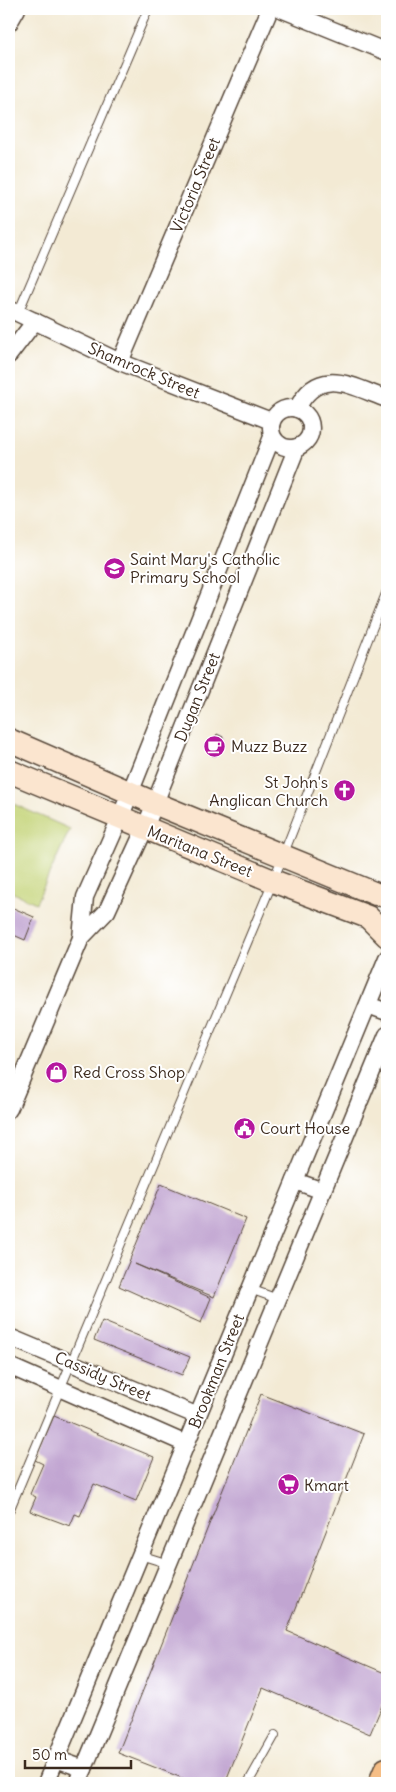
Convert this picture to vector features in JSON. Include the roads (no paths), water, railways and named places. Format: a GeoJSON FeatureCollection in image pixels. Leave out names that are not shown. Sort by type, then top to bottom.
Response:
{"type":"FeatureCollection","features":[{"type":"Feature","properties":{"kind":"highway"},"geometry":{"type":"LineString","coordinates":[[382,1783],[387,1772]]}},
{"type":"Feature","properties":{"kind":"main road","name":"Maritana Street"},"geometry":{"type":"LineString","coordinates":[[9,740],[283,857],[376,894],[387,896]]}},
{"type":"Feature","properties":{"kind":"main road","name":"Maritana Street"},"geometry":{"type":"LineString","coordinates":[[9,771],[273,881],[368,917],[387,935]]}},
{"type":"Feature","properties":{"kind":"main road"},"geometry":{"type":"LineString","coordinates":[[387,912],[385,926],[387,935]]}},
{"type":"Feature","properties":{"kind":"street"},"geometry":{"type":"LineString","coordinates":[[9,23],[17,9]]}},
{"type":"Feature","properties":{"kind":"street","name":"Victoria Street"},"geometry":{"type":"LineString","coordinates":[[120,362],[270,9]]}},
{"type":"Feature","properties":{"kind":"street"},"geometry":{"type":"LineString","coordinates":[[281,9],[387,52]]}},
{"type":"Feature","properties":{"kind":"street","name":"Shamrock Street"},"geometry":{"type":"LineString","coordinates":[[14,311],[120,362],[272,429]]}},
{"type":"Feature","properties":{"kind":"street"},"geometry":{"type":"LineString","coordinates":[[9,355],[35,321]]}},
{"type":"Feature","properties":{"kind":"street"},"geometry":{"type":"LineString","coordinates":[[297,409],[304,394],[317,386],[336,381],[387,400]]}},
{"type":"Feature","properties":{"kind":"street"},"geometry":{"type":"LineString","coordinates":[[287,408],[297,409],[306,414],[310,423],[310,432],[305,441],[297,447],[283,446],[272,429],[277,412],[287,408]]}},
{"type":"Feature","properties":{"kind":"street","name":"Dugan Street"},"geometry":{"type":"LineString","coordinates":[[9,1109],[81,938],[85,897],[120,818],[272,429]]}},
{"type":"Feature","properties":{"kind":"street","name":"Dugan Street"},"geometry":{"type":"LineString","coordinates":[[81,938],[107,911],[145,828],[297,447]]}},
{"type":"Feature","properties":{"kind":"street","name":"Brookman Street"},"geometry":{"type":"LineString","coordinates":[[46,1783],[387,958]]}},
{"type":"Feature","properties":{"kind":"street"},"geometry":{"type":"LineString","coordinates":[[368,1005],[387,1012]]}},
{"type":"Feature","properties":{"kind":"street","name":"Brookman Street"},"geometry":{"type":"LineString","coordinates":[[81,1776],[387,1035]]}},
{"type":"Feature","properties":{"kind":"street"},"geometry":{"type":"LineString","coordinates":[[295,1181],[322,1191]]}},
{"type":"Feature","properties":{"kind":"street","name":"Cassidy Street"},"geometry":{"type":"LineString","coordinates":[[9,1336],[198,1416]]}},
{"type":"Feature","properties":{"kind":"street","name":"Cassidy Street"},"geometry":{"type":"LineString","coordinates":[[9,1366],[186,1444]]}},
{"type":"Feature","properties":{"kind":"street"},"geometry":{"type":"LineString","coordinates":[[56,1759],[81,1776]]}},
{"type":"Feature","properties":{"kind":"lane"},"geometry":{"type":"LineString","coordinates":[[14,311],[148,9]]}},
{"type":"Feature","properties":{"kind":"lane"},"geometry":{"type":"LineString","coordinates":[[9,1511],[283,857],[387,591]]}},
{"type":"Feature","properties":{"kind":"lane"},"geometry":{"type":"LineString","coordinates":[[250,1289],[278,1299]]}},
{"type":"Feature","properties":{"kind":"lane"},"geometry":{"type":"LineString","coordinates":[[140,1555],[169,1564]]}},
{"type":"Feature","properties":{"kind":"lane"},"geometry":{"type":"LineString","coordinates":[[248,1783],[275,1735]]}},
{"type":"Feature","properties":{"kind":"place","name":"Saint Mary's Catholic Primary School"},"geometry":{"type":"Point","coordinates":[114,568]}},
{"type":"Feature","properties":{"kind":"place","name":"Muzz Buzz"},"geometry":{"type":"Point","coordinates":[215,746]}},
{"type":"Feature","properties":{"kind":"place","name":"St John's Anglican Church"},"geometry":{"type":"Point","coordinates":[344,791]}},
{"type":"Feature","properties":{"kind":"place","name":"Red Cross Shop"},"geometry":{"type":"Point","coordinates":[57,1072]}},
{"type":"Feature","properties":{"kind":"place","name":"Court House"},"geometry":{"type":"Point","coordinates":[244,1128]}},
{"type":"Feature","properties":{"kind":"place","name":"Kmart"},"geometry":{"type":"Point","coordinates":[288,1485]}}]}
